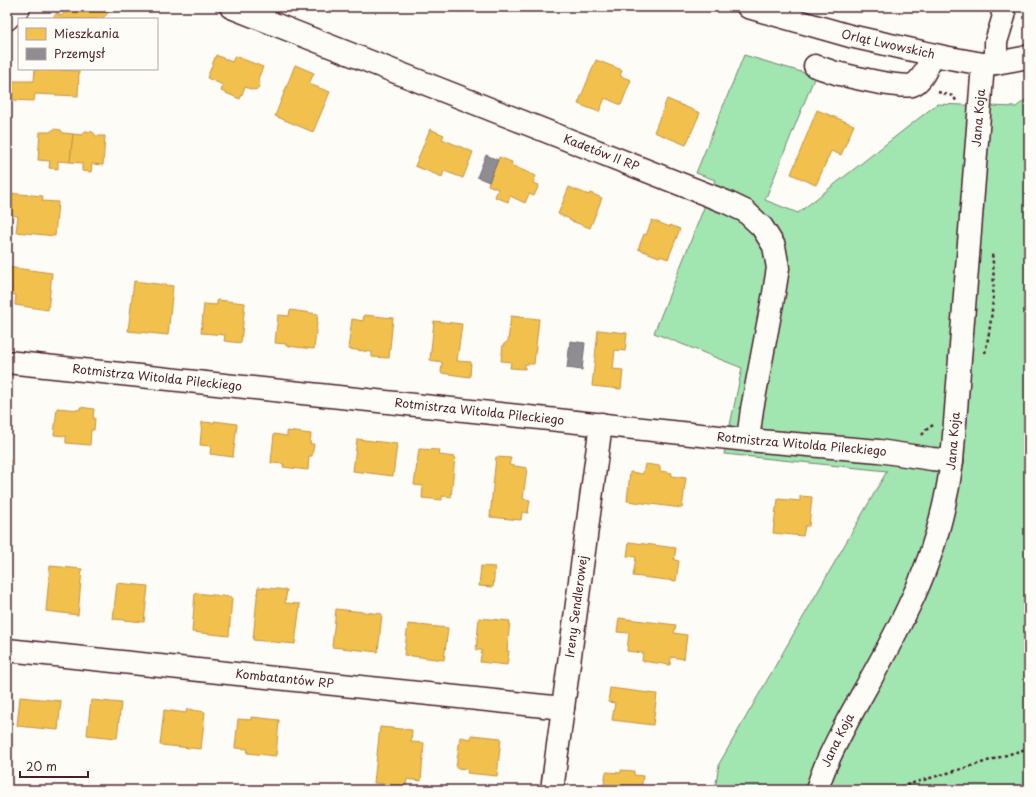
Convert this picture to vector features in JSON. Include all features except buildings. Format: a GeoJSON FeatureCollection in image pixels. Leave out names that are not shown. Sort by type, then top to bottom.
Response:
{"type":"FeatureCollection","features":[{"type":"Feature","properties":{"kind":"street"},"geometry":{"type":"LineString","coordinates":[[7,19],[19,7]]}},
{"type":"Feature","properties":{"kind":"street","name":"Kadetów II RP"},"geometry":{"type":"LineString","coordinates":[[231,7],[726,202],[745,211],[762,227],[774,246],[778,268],[752,409],[748,440]]}},
{"type":"Feature","properties":{"kind":"street","name":"Orląt Lwowskich"},"geometry":{"type":"LineString","coordinates":[[748,7],[794,13],[850,36],[932,55],[990,63],[1029,56]]}},
{"type":"Feature","properties":{"kind":"street","name":"Jana Koja"},"geometry":{"type":"LineString","coordinates":[[817,790],[835,745],[922,580],[942,517],[949,487],[952,461],[990,63],[1004,16],[1001,7]]}},
{"type":"Feature","properties":{"kind":"street"},"geometry":{"type":"LineString","coordinates":[[815,66],[836,73],[897,86],[912,85],[927,69],[932,55]]}},
{"type":"Feature","properties":{"kind":"street","name":"Rotmistrza Witolda Pileckiego"},"geometry":{"type":"LineString","coordinates":[[7,362],[748,440],[880,452],[952,461]]}},
{"type":"Feature","properties":{"kind":"street","name":"Ireny Sendlerowej"},"geometry":{"type":"LineString","coordinates":[[552,790],[601,424]]}},
{"type":"Feature","properties":{"kind":"street","name":"Kombatantów RP"},"geometry":{"type":"LineString","coordinates":[[7,650],[563,708]]}},
{"type":"Feature","properties":{"kind":"path"},"geometry":{"type":"LineString","coordinates":[[889,790],[1029,748]]}},
{"type":"Feature","properties":{"kind":"green space"},"geometry":{"type":"Polygon","coordinates":[[[744,55],[815,76],[765,200],[798,213],[937,104],[1016,107],[1029,97],[1029,790],[715,790],[719,764],[887,471],[724,454],[742,368],[654,333],[715,180],[696,173],[744,55]]]}}]}
